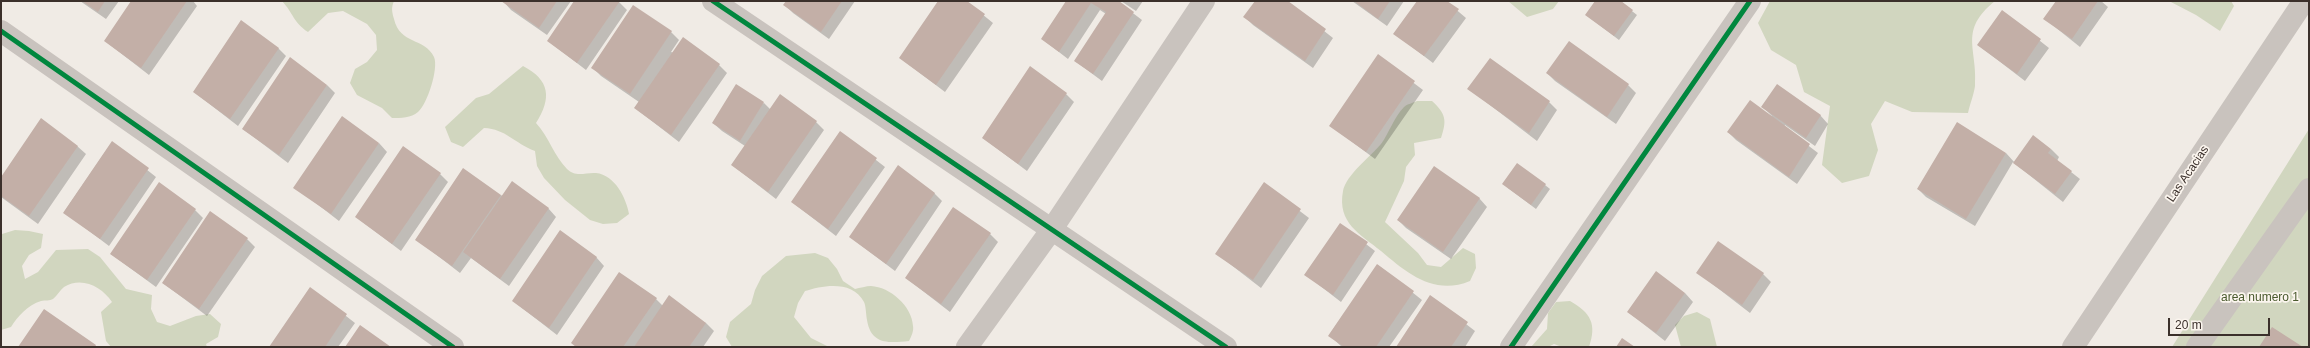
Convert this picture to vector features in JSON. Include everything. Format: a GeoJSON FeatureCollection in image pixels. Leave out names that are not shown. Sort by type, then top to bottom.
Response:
{"type":"FeatureCollection","features":[{"type":"Feature","properties":{"kind":"street"},"geometry":{"type":"LineString","coordinates":[[713,1],[1226,347]]}},
{"type":"Feature","properties":{"kind":"street"},"geometry":{"type":"LineString","coordinates":[[967,347],[1052,229],[1204,1]]}},
{"type":"Feature","properties":{"kind":"street"},"geometry":{"type":"LineString","coordinates":[[1511,347],[1750,1]]}},
{"type":"Feature","properties":{"kind":"street","name":"Las Acacias"},"geometry":{"type":"LineString","coordinates":[[2072,347],[2300,6]]}},
{"type":"Feature","properties":{"kind":"street"},"geometry":{"type":"LineString","coordinates":[[1,32],[453,347]]}},
{"type":"Feature","properties":{"kind":"street"},"geometry":{"type":"LineString","coordinates":[[2197,347],[2309,189]]}},
{"type":"Feature","properties":{"kind":"green space"},"geometry":{"type":"Polygon","coordinates":[[[282,1],[394,1],[392,12],[397,27],[401,33],[424,46],[434,57],[434,77],[425,102],[418,112],[409,117],[392,118],[382,108],[357,95],[350,83],[355,69],[367,62],[377,50],[376,35],[367,24],[343,11],[328,13],[308,32],[299,25],[282,1]]]}},
{"type":"Feature","properties":{"kind":"green space"},"geometry":{"type":"Polygon","coordinates":[[[1508,1],[1559,1],[1553,9],[1527,17],[1508,1]]]}},
{"type":"Feature","properties":{"kind":"green space"},"geometry":{"type":"Polygon","coordinates":[[[1770,1],[1995,1],[1984,12],[1973,31],[1972,40],[1975,86],[1968,113],[1912,112],[1885,101],[1871,124],[1878,150],[1869,176],[1842,183],[1822,165],[1830,106],[1804,92],[1796,65],[1771,50],[1758,23],[1770,1]]]}},
{"type":"Feature","properties":{"kind":"green space"},"geometry":{"type":"Polygon","coordinates":[[[2169,1],[2231,1],[2234,6],[2220,31],[2196,15],[2169,1]]]}},
{"type":"Feature","properties":{"kind":"green space"},"geometry":{"type":"Polygon","coordinates":[[[523,66],[539,77],[546,90],[545,106],[536,123],[541,128],[562,164],[570,172],[577,174],[596,173],[603,175],[609,178],[618,188],[628,208],[629,214],[617,223],[603,224],[590,220],[565,200],[544,178],[537,166],[535,151],[498,131],[484,128],[463,147],[451,142],[445,127],[476,98],[489,94],[523,66]]]}},
{"type":"Feature","properties":{"kind":"green space"},"geometry":{"type":"Polygon","coordinates":[[[1417,101],[1432,101],[1440,110],[1444,118],[1443,132],[1441,138],[1414,143],[1415,155],[1406,167],[1404,181],[1385,222],[1418,253],[1427,265],[1441,267],[1463,248],[1475,254],[1476,268],[1470,281],[1457,285],[1445,286],[1433,284],[1411,274],[1358,233],[1347,220],[1343,211],[1343,191],[1349,179],[1359,166],[1381,144],[1400,111],[1408,104],[1417,101]]]}},
{"type":"Feature","properties":{"kind":"green space","name":"area numero 1"},"geometry":{"type":"Polygon","coordinates":[[[2309,129],[2309,347],[2172,347],[2309,129]]]}},
{"type":"Feature","properties":{"kind":"green space"},"geometry":{"type":"Polygon","coordinates":[[[15,230],[43,234],[41,248],[29,255],[22,266],[25,279],[38,272],[56,250],[88,249],[100,257],[126,289],[152,295],[151,309],[157,322],[170,326],[196,316],[210,314],[221,324],[218,337],[206,344],[207,347],[111,347],[106,341],[101,312],[112,302],[103,292],[84,283],[71,284],[64,287],[52,300],[41,301],[32,305],[16,319],[11,327],[1,330],[1,232],[2,234],[15,230]]]}},
{"type":"Feature","properties":{"kind":"green space"},"geometry":{"type":"Polygon","coordinates":[[[815,253],[828,258],[837,269],[843,281],[855,289],[869,286],[878,287],[899,299],[909,311],[912,319],[913,330],[909,341],[888,342],[877,338],[872,334],[869,328],[865,304],[859,295],[853,290],[845,287],[829,286],[805,291],[798,303],[794,317],[811,338],[829,347],[732,347],[726,337],[730,322],[751,304],[755,290],[762,276],[786,256],[815,253]]]}},
{"type":"Feature","properties":{"kind":"green space"},"geometry":{"type":"Polygon","coordinates":[[[1570,301],[1583,310],[1590,320],[1592,332],[1589,347],[1562,347],[1554,344],[1548,347],[1531,347],[1547,329],[1548,313],[1556,302],[1570,301]]]}},
{"type":"Feature","properties":{"kind":"green space"},"geometry":{"type":"Polygon","coordinates":[[[1697,312],[1710,319],[1717,347],[1681,347],[1675,325],[1684,316],[1697,312]]]}},
{"type":"Feature","properties":{"kind":"building"},"geometry":{"type":"Polygon","coordinates":[[[82,1],[105,1],[98,12],[82,1]]]}},
{"type":"Feature","properties":{"kind":"building"},"geometry":{"type":"Polygon","coordinates":[[[131,1],[187,1],[141,68],[104,41],[131,1]]]}},
{"type":"Feature","properties":{"kind":"building"},"geometry":{"type":"Polygon","coordinates":[[[501,1],[557,1],[539,28],[501,1]]]}},
{"type":"Feature","properties":{"kind":"building"},"geometry":{"type":"Polygon","coordinates":[[[574,1],[620,1],[577,63],[547,41],[574,1]]]}},
{"type":"Feature","properties":{"kind":"building"},"geometry":{"type":"Polygon","coordinates":[[[786,1],[842,1],[821,32],[783,5],[786,1]]]}},
{"type":"Feature","properties":{"kind":"building"},"geometry":{"type":"Polygon","coordinates":[[[938,1],[967,1],[985,14],[936,85],[899,58],[938,1]]]}},
{"type":"Feature","properties":{"kind":"building"},"geometry":{"type":"Polygon","coordinates":[[[1066,1],[1119,1],[1134,12],[1093,74],[1074,61],[1106,12],[1091,3],[1059,52],[1041,39],[1066,1]]]}},
{"type":"Feature","properties":{"kind":"building"},"geometry":{"type":"Polygon","coordinates":[[[1255,1],[1288,1],[1326,29],[1305,61],[1243,17],[1255,1]]]}},
{"type":"Feature","properties":{"kind":"building"},"geometry":{"type":"Polygon","coordinates":[[[1354,1],[1390,1],[1378,19],[1354,1]]]}},
{"type":"Feature","properties":{"kind":"building"},"geometry":{"type":"Polygon","coordinates":[[[1417,1],[1447,1],[1459,9],[1424,56],[1393,34],[1417,1]]]}},
{"type":"Feature","properties":{"kind":"building"},"geometry":{"type":"Polygon","coordinates":[[[1595,1],[1621,1],[1633,10],[1614,36],[1585,15],[1595,1]]]}},
{"type":"Feature","properties":{"kind":"building"},"geometry":{"type":"Polygon","coordinates":[[[2056,1],[2098,1],[2072,39],[2043,19],[2056,1]]]}},
{"type":"Feature","properties":{"kind":"building"},"geometry":{"type":"Polygon","coordinates":[[[633,5],[672,31],[630,94],[591,68],[633,5]]]}},
{"type":"Feature","properties":{"kind":"building"},"geometry":{"type":"Polygon","coordinates":[[[2002,10],[2041,39],[2017,74],[1977,45],[2002,10]]]}},
{"type":"Feature","properties":{"kind":"building"},"geometry":{"type":"Polygon","coordinates":[[[241,20],[279,48],[230,119],[193,92],[241,20]]]}},
{"type":"Feature","properties":{"kind":"building"},"geometry":{"type":"Polygon","coordinates":[[[683,37],[720,64],[671,135],[634,108],[683,37]]]}},
{"type":"Feature","properties":{"kind":"building"},"geometry":{"type":"Polygon","coordinates":[[[1569,41],[1629,84],[1607,117],[1546,73],[1569,41]]]}},
{"type":"Feature","properties":{"kind":"building"},"geometry":{"type":"Polygon","coordinates":[[[1378,54],[1415,81],[1366,152],[1329,126],[1378,54]]]}},
{"type":"Feature","properties":{"kind":"building"},"geometry":{"type":"Polygon","coordinates":[[[290,57],[327,85],[279,155],[242,129],[290,57]]]}},
{"type":"Feature","properties":{"kind":"building"},"geometry":{"type":"Polygon","coordinates":[[[1490,58],[1550,101],[1529,133],[1467,89],[1490,58]]]}},
{"type":"Feature","properties":{"kind":"building"},"geometry":{"type":"Polygon","coordinates":[[[1030,66],[1067,93],[1018,164],[982,138],[1030,66]]]}},
{"type":"Feature","properties":{"kind":"building"},"geometry":{"type":"Polygon","coordinates":[[[736,84],[764,102],[740,141],[712,123],[736,84]]]}},
{"type":"Feature","properties":{"kind":"building"},"geometry":{"type":"Polygon","coordinates":[[[1777,84],[1821,115],[1806,138],[1761,107],[1777,84]]]}},
{"type":"Feature","properties":{"kind":"building"},"geometry":{"type":"Polygon","coordinates":[[[780,94],[817,121],[768,192],[731,165],[780,94]]]}},
{"type":"Feature","properties":{"kind":"building"},"geometry":{"type":"Polygon","coordinates":[[[1750,100],[1810,144],[1789,177],[1727,132],[1750,100]]]}},
{"type":"Feature","properties":{"kind":"building"},"geometry":{"type":"Polygon","coordinates":[[[342,116],[379,143],[331,214],[293,188],[342,116]]]}},
{"type":"Feature","properties":{"kind":"building"},"geometry":{"type":"Polygon","coordinates":[[[41,118],[78,146],[29,216],[1,196],[1,177],[41,118]]]}},
{"type":"Feature","properties":{"kind":"building"},"geometry":{"type":"Polygon","coordinates":[[[1957,122],[2006,153],[1966,219],[1917,189],[1957,122]]]}},
{"type":"Feature","properties":{"kind":"building"},"geometry":{"type":"Polygon","coordinates":[[[840,131],[877,158],[828,229],[791,202],[840,131]]]}},
{"type":"Feature","properties":{"kind":"building"},"geometry":{"type":"Polygon","coordinates":[[[2033,135],[2051,149],[2048,153],[2072,171],[2055,194],[2013,163],[2033,135]]]}},
{"type":"Feature","properties":{"kind":"building"},"geometry":{"type":"Polygon","coordinates":[[[112,141],[149,168],[100,239],[63,213],[112,141]]]}},
{"type":"Feature","properties":{"kind":"building"},"geometry":{"type":"Polygon","coordinates":[[[403,146],[441,173],[392,244],[355,217],[403,146]]]}},
{"type":"Feature","properties":{"kind":"building"},"geometry":{"type":"Polygon","coordinates":[[[1517,163],[1546,184],[1531,205],[1502,184],[1517,163]]]}},
{"type":"Feature","properties":{"kind":"building"},"geometry":{"type":"Polygon","coordinates":[[[898,165],[935,193],[886,264],[849,237],[898,165]]]}},
{"type":"Feature","properties":{"kind":"building"},"geometry":{"type":"Polygon","coordinates":[[[1434,166],[1480,198],[1443,252],[1397,220],[1434,166]]]}},
{"type":"Feature","properties":{"kind":"building"},"geometry":{"type":"Polygon","coordinates":[[[463,168],[501,195],[452,266],[415,240],[463,168]]]}},
{"type":"Feature","properties":{"kind":"building"},"geometry":{"type":"Polygon","coordinates":[[[512,181],[549,208],[500,279],[463,252],[512,181]]]}},
{"type":"Feature","properties":{"kind":"building"},"geometry":{"type":"Polygon","coordinates":[[[159,182],[196,209],[147,280],[110,254],[159,182]]]}},
{"type":"Feature","properties":{"kind":"building"},"geometry":{"type":"Polygon","coordinates":[[[1264,182],[1301,209],[1253,280],[1215,254],[1264,182]]]}},
{"type":"Feature","properties":{"kind":"building"},"geometry":{"type":"Polygon","coordinates":[[[953,207],[991,233],[941,304],[905,278],[953,207]]]}},
{"type":"Feature","properties":{"kind":"building"},"geometry":{"type":"Polygon","coordinates":[[[210,211],[248,238],[199,309],[162,283],[210,211]]]}},
{"type":"Feature","properties":{"kind":"building"},"geometry":{"type":"Polygon","coordinates":[[[1340,223],[1368,242],[1333,295],[1304,275],[1340,223]]]}},
{"type":"Feature","properties":{"kind":"building"},"geometry":{"type":"Polygon","coordinates":[[[560,230],[597,257],[549,328],[512,301],[560,230]]]}},
{"type":"Feature","properties":{"kind":"building"},"geometry":{"type":"Polygon","coordinates":[[[1718,241],[1764,273],[1742,305],[1696,273],[1718,241]]]}},
{"type":"Feature","properties":{"kind":"building"},"geometry":{"type":"Polygon","coordinates":[[[1377,264],[1414,291],[1376,347],[1344,347],[1328,336],[1377,264]]]}},
{"type":"Feature","properties":{"kind":"building"},"geometry":{"type":"Polygon","coordinates":[[[1656,271],[1685,293],[1656,333],[1627,312],[1656,271]]]}},
{"type":"Feature","properties":{"kind":"building"},"geometry":{"type":"Polygon","coordinates":[[[619,272],[657,298],[623,347],[576,347],[571,343],[619,272]]]}},
{"type":"Feature","properties":{"kind":"building"},"geometry":{"type":"Polygon","coordinates":[[[310,287],[347,314],[325,347],[269,347],[310,287]]]}},
{"type":"Feature","properties":{"kind":"building"},"geometry":{"type":"Polygon","coordinates":[[[669,295],[706,323],[689,347],[634,347],[669,295]]]}},
{"type":"Feature","properties":{"kind":"building"},"geometry":{"type":"Polygon","coordinates":[[[1430,295],[1468,322],[1451,347],[1396,347],[1430,295]]]}},
{"type":"Feature","properties":{"kind":"building"},"geometry":{"type":"Polygon","coordinates":[[[44,309],[96,345],[95,347],[18,347],[44,309]]]}},
{"type":"Feature","properties":{"kind":"building"},"geometry":{"type":"Polygon","coordinates":[[[360,325],[391,347],[345,347],[360,325]]]}},
{"type":"Feature","properties":{"kind":"building"},"geometry":{"type":"Polygon","coordinates":[[[2272,327],[2303,347],[2259,347],[2272,327]]]}},
{"type":"Feature","properties":{"kind":"building"},"geometry":{"type":"Polygon","coordinates":[[[1622,338],[1635,347],[1616,347],[1622,338]]]}},
{"type":"Feature","properties":{"kind":"cycle path"},"geometry":{"type":"LineString","coordinates":[[713,1],[1226,347]]}},
{"type":"Feature","properties":{"kind":"cycle path"},"geometry":{"type":"LineString","coordinates":[[1511,347],[1750,1]]}},
{"type":"Feature","properties":{"kind":"cycle path"},"geometry":{"type":"LineString","coordinates":[[1,31],[453,347]]}}]}
